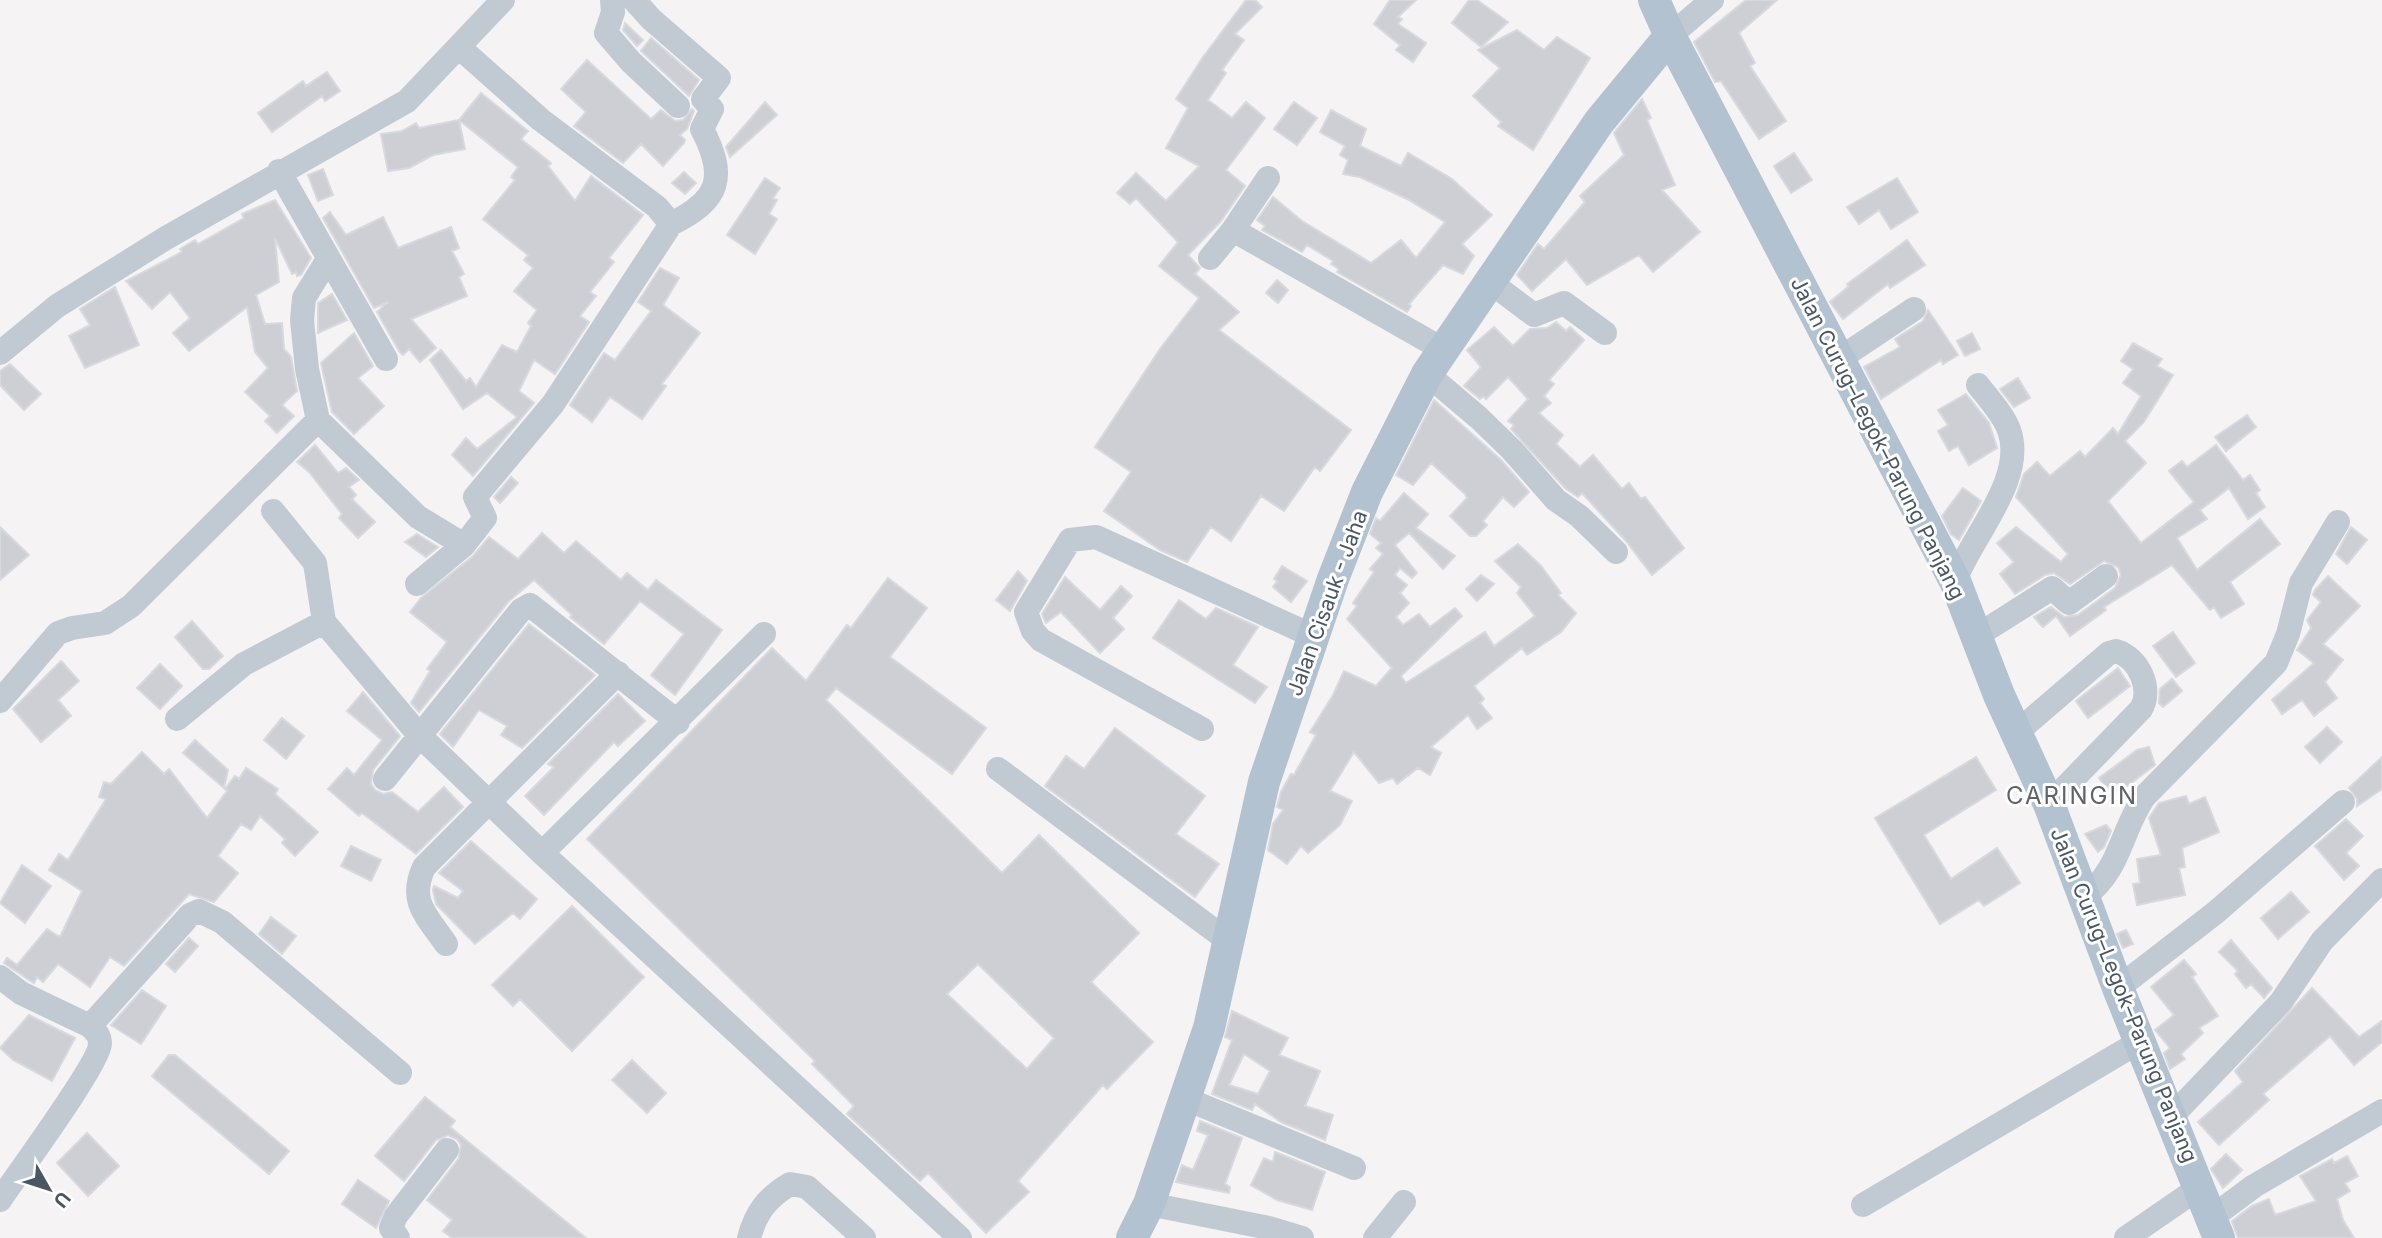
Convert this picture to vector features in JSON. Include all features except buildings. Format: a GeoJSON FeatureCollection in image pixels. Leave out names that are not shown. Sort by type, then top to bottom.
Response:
{"type":"FeatureCollection","features":[{"type":"Feature","properties":{"kind":"main road","name":"Jalan Curug–Legok–Parung Panjang"},"geometry":{"type":"LineString","coordinates":[[1654,0],[1670,36],[1955,581],[1975,637],[2049,804],[2139,1042],[2215,1228]]}},
{"type":"Feature","properties":{"kind":"main road","name":"Jalan Cisauk - Jaha"},"geometry":{"type":"LineString","coordinates":[[1132,1238],[1149,1204],[1209,1028],[1264,782],[1313,636],[1367,492],[1435,362],[1599,122],[1670,36]]}},
{"type":"Feature","properties":{"kind":"street"},"geometry":{"type":"LineString","coordinates":[[0,353],[57,306],[279,171],[407,101],[503,0]]}},
{"type":"Feature","properties":{"kind":"street"},"geometry":{"type":"LineString","coordinates":[[612,0],[613,12],[606,33],[631,62],[678,106]]}},
{"type":"Feature","properties":{"kind":"street"},"geometry":{"type":"LineString","coordinates":[[417,584],[464,545],[485,518],[475,497],[553,404],[671,223],[692,213],[707,199],[717,176],[715,155],[702,129],[712,109],[703,99],[719,78],[651,19],[634,0]]}},
{"type":"Feature","properties":{"kind":"street"},"geometry":{"type":"LineString","coordinates":[[1670,36],[1712,0]]}},
{"type":"Feature","properties":{"kind":"street"},"geometry":{"type":"LineString","coordinates":[[460,48],[541,120],[657,207],[671,223]]}},
{"type":"Feature","properties":{"kind":"street"},"geometry":{"type":"LineString","coordinates":[[279,171],[386,359]]}},
{"type":"Feature","properties":{"kind":"street"},"geometry":{"type":"LineString","coordinates":[[1210,258],[1233,230],[1268,178]]}},
{"type":"Feature","properties":{"kind":"street"},"geometry":{"type":"LineString","coordinates":[[1233,230],[1435,362],[1479,418],[1512,450],[1556,500],[1579,516],[1616,552]]}},
{"type":"Feature","properties":{"kind":"street"},"geometry":{"type":"LineString","coordinates":[[328,258],[304,298],[302,320],[307,369],[318,420],[418,517],[464,545]]}},
{"type":"Feature","properties":{"kind":"street"},"geometry":{"type":"LineString","coordinates":[[1490,282],[1534,315],[1564,303],[1605,332]]}},
{"type":"Feature","properties":{"kind":"street"},"geometry":{"type":"LineString","coordinates":[[1839,359],[1914,309]]}},
{"type":"Feature","properties":{"kind":"street"},"geometry":{"type":"LineString","coordinates":[[1955,581],[1961,564],[1991,518],[2011,456],[2008,428],[1978,385]]}},
{"type":"Feature","properties":{"kind":"street"},"geometry":{"type":"LineString","coordinates":[[0,701],[58,634],[72,628],[105,624],[131,606],[318,420]]}},
{"type":"Feature","properties":{"kind":"street"},"geometry":{"type":"LineString","coordinates":[[273,511],[315,563],[324,622],[419,735],[542,853],[960,1238]]}},
{"type":"Feature","properties":{"kind":"street"},"geometry":{"type":"LineString","coordinates":[[2083,898],[2106,876],[2117,860],[2132,816],[2144,797],[2276,663],[2288,634],[2301,583],[2338,522]]}},
{"type":"Feature","properties":{"kind":"street"},"geometry":{"type":"LineString","coordinates":[[1202,729],[1041,640],[1033,631],[1026,612],[1070,540],[1096,537],[1313,636]]}},
{"type":"Feature","properties":{"kind":"street"},"geometry":{"type":"LineString","coordinates":[[1975,637],[2052,588],[2069,603],[2106,576]]}},
{"type":"Feature","properties":{"kind":"street"},"geometry":{"type":"LineString","coordinates":[[385,779],[521,610],[530,605],[678,722]]}},
{"type":"Feature","properties":{"kind":"street"},"geometry":{"type":"LineString","coordinates":[[177,719],[244,664],[324,622]]}},
{"type":"Feature","properties":{"kind":"street"},"geometry":{"type":"LineString","coordinates":[[542,853],[678,722],[764,634]]}},
{"type":"Feature","properties":{"kind":"street"},"geometry":{"type":"LineString","coordinates":[[2017,732],[2109,653],[2116,651],[2126,656],[2146,683],[2146,698],[2141,709],[2049,804]]}},
{"type":"Feature","properties":{"kind":"street"},"geometry":{"type":"LineString","coordinates":[[446,944],[419,904],[417,883],[424,867],[491,804],[618,673]]}},
{"type":"Feature","properties":{"kind":"street"},"geometry":{"type":"LineString","coordinates":[[998,769],[1227,940]]}},
{"type":"Feature","properties":{"kind":"street"},"geometry":{"type":"LineString","coordinates":[[2118,988],[2215,913],[2343,802]]}},
{"type":"Feature","properties":{"kind":"street"},"geometry":{"type":"LineString","coordinates":[[2171,1117],[2281,1002],[2322,942],[2382,880]]}},
{"type":"Feature","properties":{"kind":"street"},"geometry":{"type":"LineString","coordinates":[[89,1026],[190,915],[199,911],[222,922],[400,1073]]}},
{"type":"Feature","properties":{"kind":"street"},"geometry":{"type":"LineString","coordinates":[[0,977],[21,993],[89,1026],[98,1033],[99,1049],[86,1073],[0,1200]]}},
{"type":"Feature","properties":{"kind":"street"},"geometry":{"type":"LineString","coordinates":[[1863,1205],[2139,1042]]}},
{"type":"Feature","properties":{"kind":"street"},"geometry":{"type":"LineString","coordinates":[[1185,1099],[1354,1168]]}},
{"type":"Feature","properties":{"kind":"street"},"geometry":{"type":"LineString","coordinates":[[2215,1228],[2255,1186],[2382,1111]]}},
{"type":"Feature","properties":{"kind":"street"},"geometry":{"type":"LineString","coordinates":[[397,1238],[391,1228],[396,1216],[447,1150]]}},
{"type":"Feature","properties":{"kind":"street"},"geometry":{"type":"LineString","coordinates":[[750,1238],[754,1217],[770,1196],[790,1184],[807,1187],[864,1238]]}},
{"type":"Feature","properties":{"kind":"street"},"geometry":{"type":"LineString","coordinates":[[2126,1238],[2200,1187]]}},
{"type":"Feature","properties":{"kind":"street"},"geometry":{"type":"LineString","coordinates":[[1375,1238],[1404,1202]]}},
{"type":"Feature","properties":{"kind":"street"},"geometry":{"type":"LineString","coordinates":[[1149,1204],[1269,1228],[1303,1238]]}},
{"type":"Feature","properties":{"kind":"district","name":"CARINGIN"},"geometry":{"type":"Point","coordinates":[2072,795]}}]}
